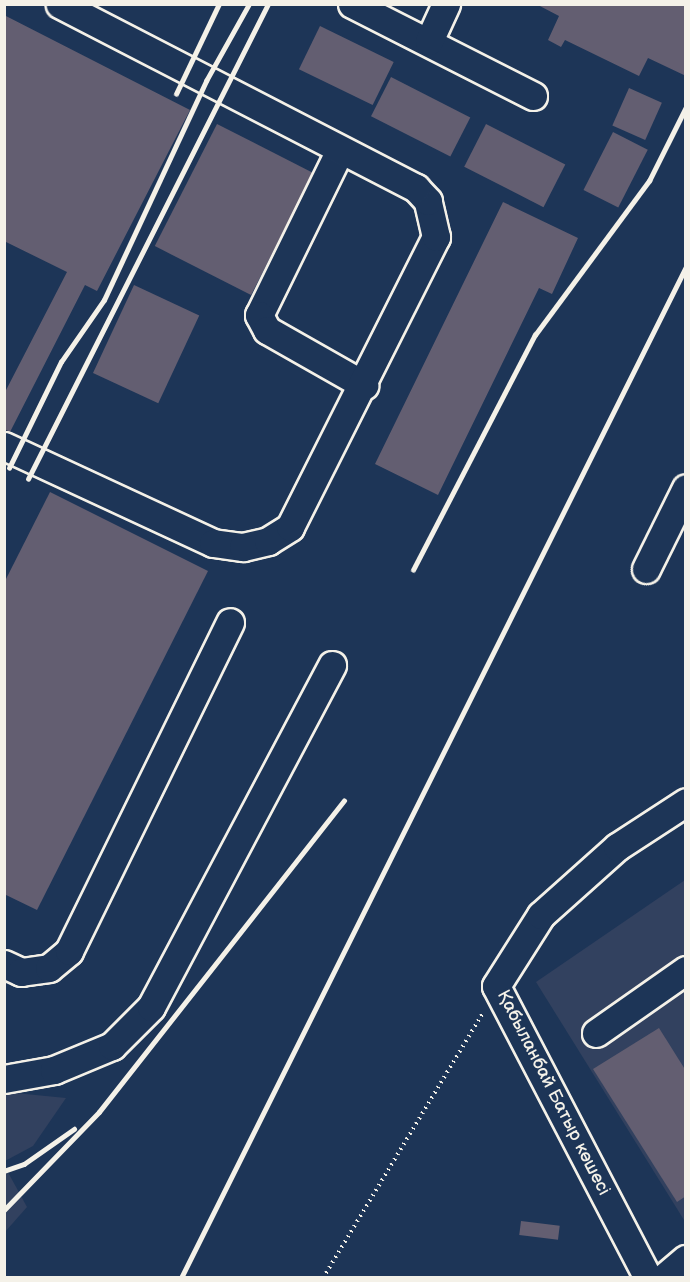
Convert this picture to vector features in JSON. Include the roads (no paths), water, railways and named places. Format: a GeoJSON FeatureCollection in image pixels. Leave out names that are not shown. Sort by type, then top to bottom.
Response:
{"type":"FeatureCollection","features":[{"type":"Feature","properties":{"kind":"street"},"geometry":{"type":"LineString","coordinates":[[4,446],[213,543],[243,547],[268,541],[290,527],[364,385],[436,237],[436,220],[428,201],[416,188],[60,4]]}},
{"type":"Feature","properties":{"kind":"street"},"geometry":{"type":"LineString","coordinates":[[352,4],[429,41],[533,96]]}},
{"type":"Feature","properties":{"kind":"street"},"geometry":{"type":"LineString","coordinates":[[429,41],[446,4]]}},
{"type":"Feature","properties":{"kind":"street"},"geometry":{"type":"LineString","coordinates":[[340,150],[259,315],[267,330],[364,385]]}},
{"type":"Feature","properties":{"kind":"street"},"geometry":{"type":"LineString","coordinates":[[646,569],[686,488]]}},
{"type":"Feature","properties":{"kind":"street"},"geometry":{"type":"LineString","coordinates":[[4,964],[21,972],[49,968],[69,951],[230,622]]}},
{"type":"Feature","properties":{"kind":"street"},"geometry":{"type":"LineString","coordinates":[[4,1079],[54,1070],[112,1047],[151,1007],[332,665]]}},
{"type":"Feature","properties":{"kind":"street","name":"Қабыланбай Батыр көшесі"},"geometry":{"type":"LineString","coordinates":[[648,1278],[496,986],[541,915],[617,847],[686,802]]}},
{"type":"Feature","properties":{"kind":"street"},"geometry":{"type":"LineString","coordinates":[[596,1033],[686,970]]}},
{"type":"Feature","properties":{"kind":"street"},"geometry":{"type":"LineString","coordinates":[[663,1278],[686,1259]]}},
{"type":"Feature","properties":{"kind":"railway"},"geometry":{"type":"LineString","coordinates":[[176,94],[219,4]]}},
{"type":"Feature","properties":{"kind":"railway"},"geometry":{"type":"LineString","coordinates":[[9,468],[61,362],[104,300],[206,81],[249,4]]}},
{"type":"Feature","properties":{"kind":"railway"},"geometry":{"type":"LineString","coordinates":[[28,479],[268,4]]}},
{"type":"Feature","properties":{"kind":"railway"},"geometry":{"type":"LineString","coordinates":[[413,570],[535,335],[649,181],[686,107]]}},
{"type":"Feature","properties":{"kind":"railway"},"geometry":{"type":"LineString","coordinates":[[181,1278],[686,267]]}},
{"type":"Feature","properties":{"kind":"railway"},"geometry":{"type":"LineString","coordinates":[[4,1210],[99,1112],[344,801]]}},
{"type":"Feature","properties":{"kind":"railway"},"geometry":{"type":"LineString","coordinates":[[4,1171],[24,1164],[74,1129]]}}]}
